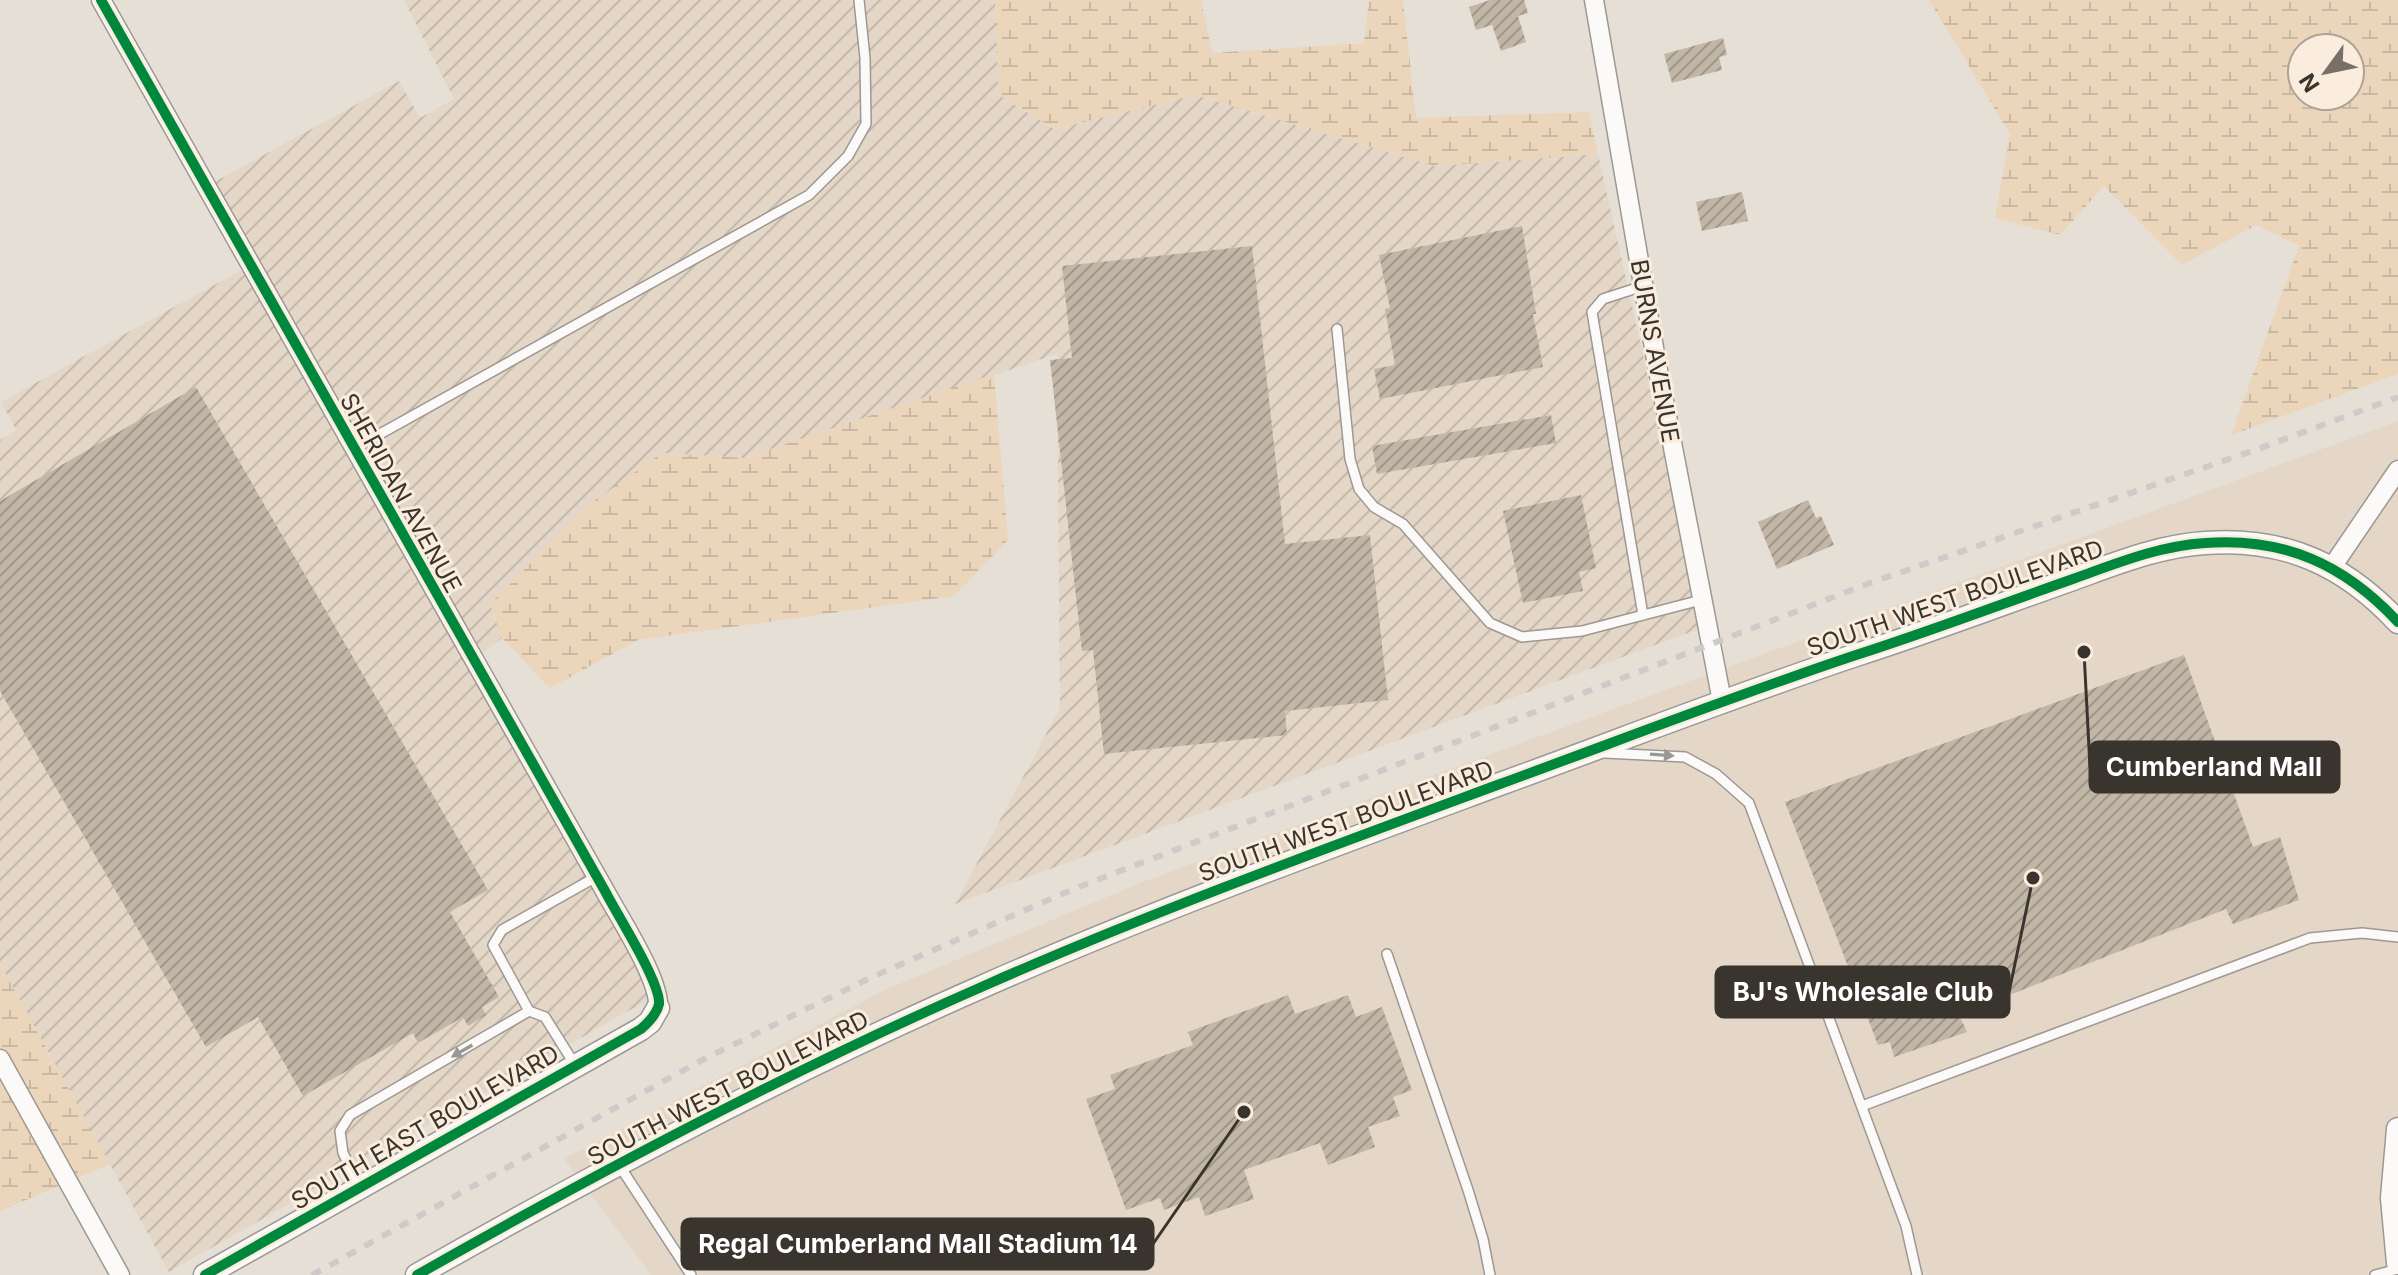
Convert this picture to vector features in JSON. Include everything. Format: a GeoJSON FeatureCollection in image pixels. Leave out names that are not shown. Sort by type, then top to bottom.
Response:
{"type":"FeatureCollection","features":[{"type":"Feature","properties":{"kind":"street","name":"SHERIDAN AVENUE"},"geometry":{"type":"LineString","coordinates":[[101,0],[651,976],[659,999],[658,1008]]}},
{"type":"Feature","properties":{"kind":"street","name":"BURNS AVENUE"},"geometry":{"type":"LineString","coordinates":[[1594,0],[1643,286],[1722,701]]}},
{"type":"Feature","properties":{"kind":"street"},"geometry":{"type":"LineString","coordinates":[[2332,567],[2398,470]]}},
{"type":"Feature","properties":{"kind":"street","name":"SOUTH WEST BOULEVARD"},"geometry":{"type":"LineString","coordinates":[[417,1275],[619,1165],[848,1047],[1090,940],[1722,701],[2103,567],[2169,548],[2204,543],[2234,543],[2289,552],[2332,567],[2378,600],[2398,622]]}},
{"type":"Feature","properties":{"kind":"street","name":"SOUTH EAST BOULEVARD"},"geometry":{"type":"LineString","coordinates":[[205,1275],[641,1029],[650,1022],[658,1008]]}},
{"type":"Feature","properties":{"kind":"street"},"geometry":{"type":"LineString","coordinates":[[0,1059],[120,1275]]}},
{"type":"Feature","properties":{"kind":"street"},"geometry":{"type":"LineString","coordinates":[[2398,1129],[2392,1198],[2398,1263]]}},
{"type":"Feature","properties":{"kind":"lane"},"geometry":{"type":"LineString","coordinates":[[353,449],[809,195],[848,156],[866,124],[865,58],[859,0]]}},
{"type":"Feature","properties":{"kind":"lane"},"geometry":{"type":"LineString","coordinates":[[1643,286],[1603,299],[1592,312],[1643,615]]}},
{"type":"Feature","properties":{"kind":"lane"},"geometry":{"type":"LineString","coordinates":[[1337,329],[1350,459],[1359,489],[1374,507],[1403,524],[1490,623],[1522,637],[1582,631],[1701,600]]}},
{"type":"Feature","properties":{"kind":"lane"},"geometry":{"type":"LineString","coordinates":[[1585,753],[1685,757],[1716,774],[1749,803],[1906,1226],[1917,1275]]}},
{"type":"Feature","properties":{"kind":"lane"},"geometry":{"type":"LineString","coordinates":[[575,1065],[545,1017],[529,1011],[493,945],[502,930],[596,877]]}},
{"type":"Feature","properties":{"kind":"lane"},"geometry":{"type":"LineString","coordinates":[[1862,1106],[2310,938],[2362,933],[2398,937]]}},
{"type":"Feature","properties":{"kind":"lane"},"geometry":{"type":"LineString","coordinates":[[1387,954],[1468,1190],[1490,1275]]}},
{"type":"Feature","properties":{"kind":"lane"},"geometry":{"type":"LineString","coordinates":[[361,1187],[343,1153],[340,1131],[350,1115],[529,1011]]}},
{"type":"Feature","properties":{"kind":"lane"},"geometry":{"type":"LineString","coordinates":[[619,1165],[691,1275]]}},
{"type":"Feature","properties":{"kind":"lane"},"geometry":{"type":"LineString","coordinates":[[2375,1275],[2398,1269]]}},
{"type":"Feature","properties":{"kind":"shaded area"},"geometry":{"type":"Polygon","coordinates":[[[404,0],[995,0],[999,95],[1054,129],[1195,95],[1435,166],[1598,154],[1704,627],[955,904],[1060,708],[1057,354],[744,458],[662,453],[490,604],[502,638],[470,662],[660,993],[169,1272],[0,964],[0,440],[16,430],[1,402],[247,267],[207,186],[399,81],[420,118],[454,99],[404,0]]]}},
{"type":"Feature","properties":{"kind":"shaded area"},"geometry":{"type":"Polygon","coordinates":[[[2398,421],[2398,1275],[651,1275],[564,1159],[887,989],[1140,883],[2398,421]]]}},
{"type":"Feature","properties":{"kind":"green space"},"geometry":{"type":"Polygon","coordinates":[[[995,0],[1201,0],[1212,53],[1364,43],[1369,0],[1403,0],[1416,118],[1589,112],[1598,154],[1435,166],[1195,95],[1055,129],[999,95],[995,0]]]}},
{"type":"Feature","properties":{"kind":"green space"},"geometry":{"type":"Polygon","coordinates":[[[1929,0],[2398,0],[2398,374],[2231,435],[2299,246],[2256,225],[2182,265],[2104,186],[2060,235],[1995,218],[2010,134],[1929,0]]]}},
{"type":"Feature","properties":{"kind":"green space"},"geometry":{"type":"Polygon","coordinates":[[[994,374],[1008,540],[954,596],[638,640],[550,688],[502,638],[490,604],[590,504],[662,453],[744,458],[994,374]]]}},
{"type":"Feature","properties":{"kind":"green space"},"geometry":{"type":"Polygon","coordinates":[[[0,964],[110,1164],[0,1211],[0,964]]]}},
{"type":"Feature","properties":{"kind":"building"},"geometry":{"type":"Polygon","coordinates":[[[1490,0],[1524,0],[1528,13],[1518,16],[1526,42],[1501,51],[1492,25],[1476,30],[1469,7],[1490,0]]]}},
{"type":"Feature","properties":{"kind":"building"},"geometry":{"type":"Polygon","coordinates":[[[1723,38],[1727,55],[1719,57],[1722,70],[1672,83],[1664,54],[1723,38]]]}},
{"type":"Feature","properties":{"kind":"building"},"geometry":{"type":"Polygon","coordinates":[[[1742,192],[1748,221],[1702,231],[1696,202],[1742,192]]]}},
{"type":"Feature","properties":{"kind":"building"},"geometry":{"type":"Polygon","coordinates":[[[1522,226],[1543,367],[1380,399],[1374,369],[1395,365],[1385,309],[1390,308],[1379,255],[1522,226]]]}},
{"type":"Feature","properties":{"kind":"building"},"geometry":{"type":"Polygon","coordinates":[[[1252,246],[1285,544],[1370,535],[1388,700],[1285,711],[1287,735],[1104,754],[1093,650],[1082,651],[1050,360],[1072,358],[1062,266],[1252,246]]]}},
{"type":"Feature","properties":{"kind":"building"},"geometry":{"type":"Polygon","coordinates":[[[196,387],[488,890],[450,912],[499,997],[482,1007],[486,1015],[468,1026],[463,1017],[418,1043],[413,1033],[303,1096],[258,1017],[206,1047],[0,691],[0,501],[196,387]]]}},
{"type":"Feature","properties":{"kind":"building"},"geometry":{"type":"Polygon","coordinates":[[[1551,415],[1556,443],[1377,474],[1372,446],[1551,415]]]}},
{"type":"Feature","properties":{"kind":"building"},"geometry":{"type":"Polygon","coordinates":[[[1581,495],[1596,568],[1579,572],[1583,591],[1523,603],[1503,511],[1581,495]]]}},
{"type":"Feature","properties":{"kind":"building"},"geometry":{"type":"Polygon","coordinates":[[[1808,500],[1816,518],[1821,516],[1834,545],[1777,569],[1758,522],[1808,500]]]}},
{"type":"Feature","properties":{"kind":"building"},"geometry":{"type":"Polygon","coordinates":[[[2184,655],[2253,847],[2280,837],[2299,900],[2233,924],[2226,909],[1959,1015],[1967,1032],[1894,1057],[1890,1042],[1878,1045],[1785,802],[2184,655]]]}},
{"type":"Feature","properties":{"kind":"building"},"geometry":{"type":"Polygon","coordinates":[[[1288,995],[1295,1014],[1348,995],[1356,1017],[1382,1007],[1412,1090],[1393,1097],[1400,1116],[1368,1127],[1375,1147],[1328,1165],[1320,1143],[1244,1170],[1254,1199],[1205,1216],[1199,1197],[1164,1210],[1160,1198],[1126,1210],[1086,1099],[1115,1089],[1110,1075],[1193,1045],[1188,1032],[1288,995]]]}},
{"type":"Feature","properties":{"kind":"railway"},"geometry":{"type":"LineString","coordinates":[[312,1275],[704,1059],[874,976],[1076,888],[1870,583],[2258,449],[2398,397]]}},
{"type":"Feature","properties":{"kind":"cycle path"},"geometry":{"type":"LineString","coordinates":[[101,0],[646,965],[659,1004],[650,1021],[641,1029],[205,1275]]}},
{"type":"Feature","properties":{"kind":"cycle path"},"geometry":{"type":"LineString","coordinates":[[417,1275],[557,1197],[769,1086],[913,1018],[1113,931],[1677,718],[2120,562],[2170,548],[2205,543],[2234,542],[2287,550],[2335,570],[2378,602],[2398,622]]}},
{"type":"Feature","properties":{"kind":"place","name":"Cumberland Mall"},"geometry":{"type":"Point","coordinates":[2084,652]}},
{"type":"Feature","properties":{"kind":"place","name":"BJ's Wholesale Club"},"geometry":{"type":"Point","coordinates":[2033,878]}},
{"type":"Feature","properties":{"kind":"place","name":"Regal Cumberland Mall Stadium 14"},"geometry":{"type":"Point","coordinates":[1244,1112]}}]}
